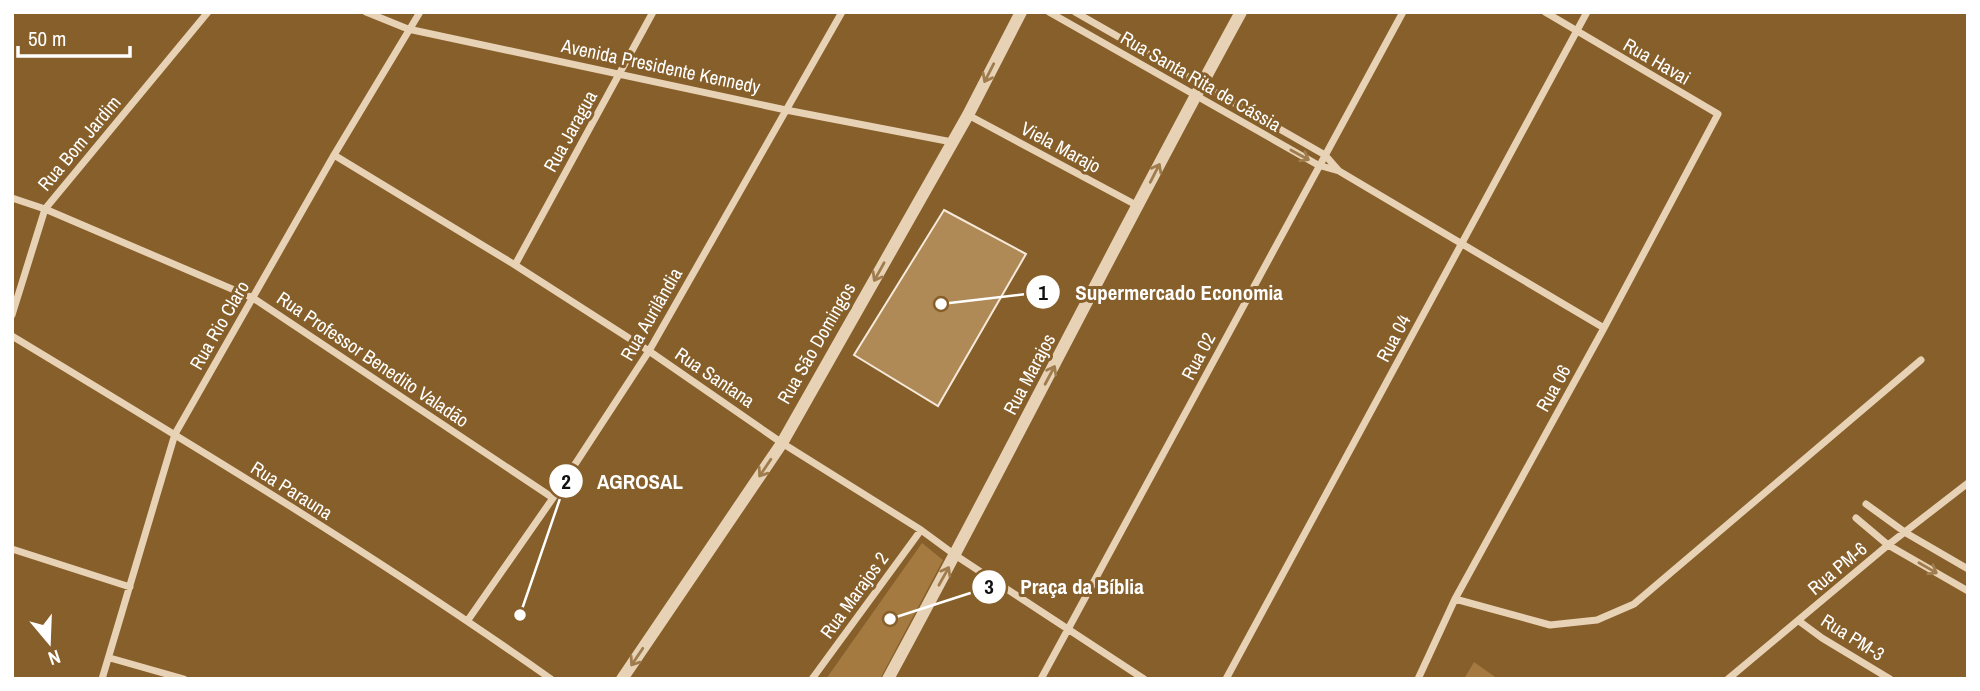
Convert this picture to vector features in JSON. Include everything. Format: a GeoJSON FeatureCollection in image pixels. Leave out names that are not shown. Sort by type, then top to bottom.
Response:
{"type":"FeatureCollection","features":[{"type":"Feature","properties":{"kind":"street","name":"Rua Bom Jardim"},"geometry":{"type":"LineString","coordinates":[[12,316],[45,209],[208,12]]}},
{"type":"Feature","properties":{"kind":"street","name":"Avenida Presidente Kennedy"},"geometry":{"type":"LineString","coordinates":[[366,12],[408,29],[620,72],[786,110],[952,142]]}},
{"type":"Feature","properties":{"kind":"street","name":"Rua Rio Claro"},"geometry":{"type":"LineString","coordinates":[[102,679],[174,434],[334,155],[420,12]]}},
{"type":"Feature","properties":{"kind":"street","name":"Rua Jaragua"},"geometry":{"type":"LineString","coordinates":[[515,265],[653,12]]}},
{"type":"Feature","properties":{"kind":"street","name":"Rua Aurilândia"},"geometry":{"type":"LineString","coordinates":[[468,620],[553,498],[649,351],[842,12]]}},
{"type":"Feature","properties":{"kind":"street","name":"Rua São Domingos"},"geometry":{"type":"LineString","coordinates":[[622,679],[782,443],[968,115],[1021,12]]}},
{"type":"Feature","properties":{"kind":"street","name":"Rua Santa Rita de Cássia"},"geometry":{"type":"LineString","coordinates":[[1049,12],[1318,165],[1339,171],[1604,328]]}},
{"type":"Feature","properties":{"kind":"street","name":"Rua Santa Rita de Cássia"},"geometry":{"type":"LineString","coordinates":[[1075,12],[1325,155],[1339,171]]}},
{"type":"Feature","properties":{"kind":"street","name":"Rua Marajos"},"geometry":{"type":"LineString","coordinates":[[888,679],[1139,206],[1194,96],[1241,12]]}},
{"type":"Feature","properties":{"kind":"street","name":"Rua 02"},"geometry":{"type":"LineString","coordinates":[[1041,679],[1403,12]]}},
{"type":"Feature","properties":{"kind":"street","name":"Rua Havai"},"geometry":{"type":"LineString","coordinates":[[1545,12],[1718,114]]}},
{"type":"Feature","properties":{"kind":"street","name":"Rua 04"},"geometry":{"type":"LineString","coordinates":[[1226,679],[1587,12]]}},
{"type":"Feature","properties":{"kind":"street","name":"Rua 06"},"geometry":{"type":"LineString","coordinates":[[1418,679],[1455,599],[1718,114]]}},
{"type":"Feature","properties":{"kind":"street","name":"Viela Marajo"},"geometry":{"type":"LineString","coordinates":[[968,115],[1139,206]]}},
{"type":"Feature","properties":{"kind":"street","name":"Rua Santana"},"geometry":{"type":"LineString","coordinates":[[334,155],[515,265],[649,351],[782,443],[921,530],[1144,679]]}},
{"type":"Feature","properties":{"kind":"street","name":"Rua Professor Benedito Valadão"},"geometry":{"type":"LineString","coordinates":[[12,198],[45,209],[253,298],[553,498]]}},
{"type":"Feature","properties":{"kind":"street","name":"Rua Parauna"},"geometry":{"type":"LineString","coordinates":[[12,335],[468,620],[551,679]]}},
{"type":"Feature","properties":{"kind":"street"},"geometry":{"type":"LineString","coordinates":[[1455,599],[1550,625],[1597,620],[1634,604],[1921,360]]}},
{"type":"Feature","properties":{"kind":"street","name":"Rua PM-6"},"geometry":{"type":"LineString","coordinates":[[1728,679],[1888,545],[1968,484]]}},
{"type":"Feature","properties":{"kind":"street"},"geometry":{"type":"LineString","coordinates":[[1866,504],[1906,533],[1968,569]]}},
{"type":"Feature","properties":{"kind":"street"},"geometry":{"type":"LineString","coordinates":[[1856,518],[1888,545],[1968,591]]}},
{"type":"Feature","properties":{"kind":"street","name":"Rua Marajos 2"},"geometry":{"type":"LineString","coordinates":[[812,679],[921,530]]}},
{"type":"Feature","properties":{"kind":"street"},"geometry":{"type":"LineString","coordinates":[[12,549],[130,587]]}},
{"type":"Feature","properties":{"kind":"street","name":"Rua PM-3"},"geometry":{"type":"LineString","coordinates":[[1799,621],[1890,679]]}},
{"type":"Feature","properties":{"kind":"street"},"geometry":{"type":"LineString","coordinates":[[110,658],[184,679]]}},
{"type":"Feature","properties":{"kind":"shaded area"},"geometry":{"type":"Polygon","coordinates":[[[922,543],[943,560],[880,679],[826,679],[922,543]]]}},
{"type":"Feature","properties":{"kind":"shaded area"},"geometry":{"type":"Polygon","coordinates":[[[1474,662],[1498,679],[1464,679],[1474,662]]]}},
{"type":"Feature","properties":{"kind":"building"},"geometry":{"type":"Polygon","coordinates":[[[944,210],[1026,254],[938,406],[854,355],[944,210]]]}},
{"type":"Feature","properties":{"kind":"place","name":"Supermercado Economia"},"geometry":{"type":"Point","coordinates":[941,304]}},
{"type":"Feature","properties":{"kind":"place","name":"AGROSAL"},"geometry":{"type":"Point","coordinates":[520,615]}},
{"type":"Feature","properties":{"kind":"place","name":"Praça da Bíblia"},"geometry":{"type":"Point","coordinates":[890,619]}}]}
